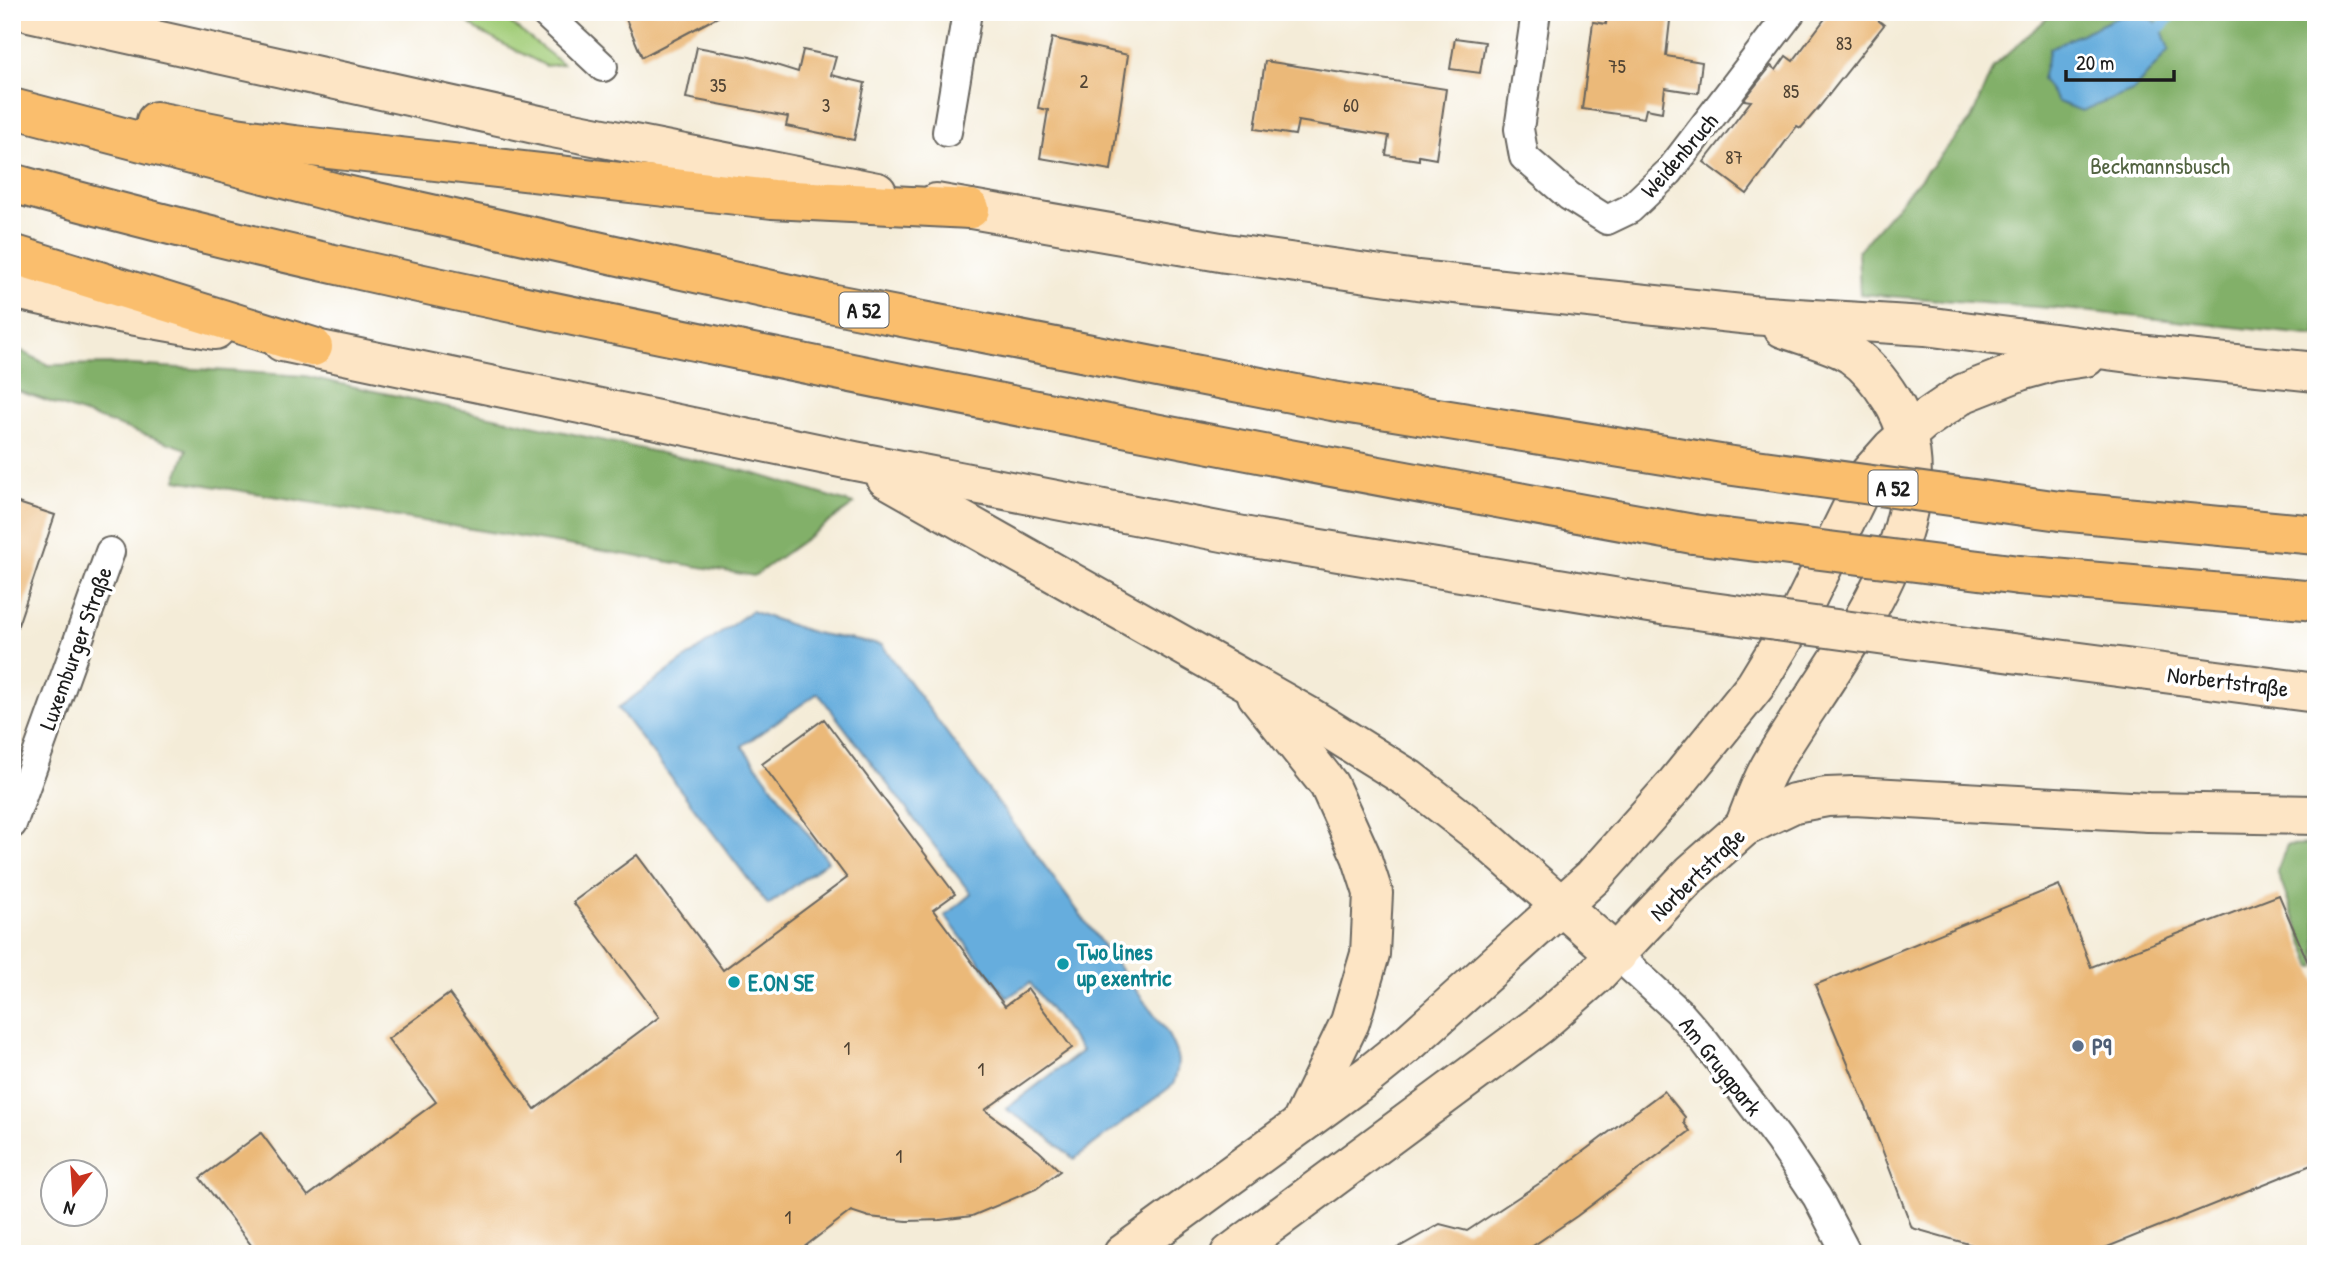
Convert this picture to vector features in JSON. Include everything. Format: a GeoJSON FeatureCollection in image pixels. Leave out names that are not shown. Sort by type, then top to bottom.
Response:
{"type":"FeatureCollection","features":[{"type":"Feature","properties":{"kind":"highway"},"geometry":{"type":"LineString","coordinates":[[12,99],[90,108],[236,137],[355,153],[772,199],[970,209]]}},
{"type":"Feature","properties":{"kind":"highway","name":"A 52"},"geometry":{"type":"LineString","coordinates":[[12,108],[337,193],[830,303],[1332,401],[1726,465],[2060,511],[2316,535]]}},
{"type":"Feature","properties":{"kind":"highway"},"geometry":{"type":"LineString","coordinates":[[12,183],[195,230],[578,317],[1320,466],[1693,534],[2019,575],[2316,601]]}},
{"type":"Feature","properties":{"kind":"highway"},"geometry":{"type":"LineString","coordinates":[[12,254],[313,347]]}},
{"type":"Feature","properties":{"kind":"main road"},"geometry":{"type":"LineString","coordinates":[[29,12],[756,170],[1226,253],[1417,280],[1751,315],[1925,326],[2137,354],[2316,372]]}},
{"type":"Feature","properties":{"kind":"main road","name":"Norbertstraße"},"geometry":{"type":"LineString","coordinates":[[12,289],[114,312],[313,347],[855,461],[1259,540],[1668,606],[2316,693]]}},
{"type":"Feature","properties":{"kind":"main road"},"geometry":{"type":"LineString","coordinates":[[1744,827],[1773,762],[1848,646],[1883,577],[1896,545],[1911,492],[1913,471],[1908,433],[1900,414],[1884,387],[1868,369],[1851,354],[1751,315]]}},
{"type":"Feature","properties":{"kind":"main road"},"geometry":{"type":"LineString","coordinates":[[1123,1254],[1412,1041],[1593,877],[1675,786],[1755,686],[1802,609],[1868,475],[1908,433],[1964,393],[2020,371],[2064,360],[2137,354]]}},
{"type":"Feature","properties":{"kind":"main road","name":"Am Grugapark"},"geometry":{"type":"LineString","coordinates":[[855,461],[1308,716],[1409,779],[1471,827],[1617,955]]}},
{"type":"Feature","properties":{"kind":"main road"},"geometry":{"type":"LineString","coordinates":[[1246,681],[1329,785],[1361,856],[1373,893],[1370,954],[1350,1022],[1300,1124]]}},
{"type":"Feature","properties":{"kind":"main road","name":"Norbertstraße"},"geometry":{"type":"LineString","coordinates":[[1230,1254],[1539,1025],[1617,955],[1692,873],[1744,827],[1794,803],[1827,797],[1854,796],[2148,812],[2316,815]]}},
{"type":"Feature","properties":{"kind":"street"},"geometry":{"type":"LineString","coordinates":[[544,12],[603,67]]}},
{"type":"Feature","properties":{"kind":"street"},"geometry":{"type":"LineString","coordinates":[[947,132],[967,12]]}},
{"type":"Feature","properties":{"kind":"street","name":"Weidenbruch"},"geometry":{"type":"LineString","coordinates":[[1536,12],[1519,129],[1524,158],[1569,196],[1607,220],[1630,209],[1669,172],[1791,12]]}},
{"type":"Feature","properties":{"kind":"street","name":"Luxemburger Straße"},"geometry":{"type":"LineString","coordinates":[[12,824],[110,552]]}},
{"type":"Feature","properties":{"kind":"street","name":"Am Grugapark"},"geometry":{"type":"LineString","coordinates":[[1617,955],[1658,992],[1705,1042],[1779,1140],[1817,1197],[1847,1254]]}},
{"type":"Feature","properties":{"kind":"green space"},"geometry":{"type":"Polygon","coordinates":[[[458,12],[496,12],[563,64],[546,66],[476,30],[458,12]]]}},
{"type":"Feature","properties":{"kind":"green space","name":"Beckmannsbusch"},"geometry":{"type":"Polygon","coordinates":[[[2054,12],[2316,12],[2316,336],[2064,309],[1860,294],[1858,251],[1971,120],[1993,67],[2054,12]]]}},
{"type":"Feature","properties":{"kind":"green space"},"geometry":{"type":"Polygon","coordinates":[[[12,346],[48,365],[116,364],[305,376],[753,473],[854,504],[754,576],[176,480],[187,449],[12,389],[12,346]]]}},
{"type":"Feature","properties":{"kind":"green space"},"geometry":{"type":"Polygon","coordinates":[[[2316,844],[2316,967],[2313,968],[2277,871],[2287,845],[2316,844]]]}},
{"type":"Feature","properties":{"kind":"water"},"geometry":{"type":"Polygon","coordinates":[[[2144,13],[2161,27],[2169,50],[2133,91],[2082,111],[2058,102],[2042,79],[2050,48],[2118,17],[2144,13]]]}},
{"type":"Feature","properties":{"kind":"water"},"geometry":{"type":"Polygon","coordinates":[[[751,611],[814,633],[882,645],[1166,1031],[1177,1057],[1173,1085],[1074,1159],[1044,1134],[1006,1109],[1082,1051],[1030,983],[1007,998],[945,916],[971,894],[818,693],[742,746],[828,861],[768,905],[618,708],[751,611]]]}},
{"type":"Feature","properties":{"kind":"building"},"geometry":{"type":"Polygon","coordinates":[[[623,12],[727,12],[642,57],[623,12]]]}},
{"type":"Feature","properties":{"kind":"building"},"geometry":{"type":"Polygon","coordinates":[[[1607,12],[1671,12],[1666,56],[1702,62],[1698,93],[1665,88],[1662,112],[1646,109],[1644,118],[1582,109],[1593,22],[1606,24],[1607,12]]]}},
{"type":"Feature","properties":{"kind":"building"},"geometry":{"type":"Polygon","coordinates":[[[1830,12],[1868,12],[1884,25],[1820,106],[1801,128],[1797,126],[1747,194],[1704,162],[1751,101],[1744,100],[1771,66],[1776,70],[1786,56],[1793,61],[1830,12]]]}},
{"type":"Feature","properties":{"kind":"building"},"geometry":{"type":"Polygon","coordinates":[[[1052,38],[1128,55],[1111,170],[1040,158],[1048,110],[1038,108],[1052,38]]]}},
{"type":"Feature","properties":{"kind":"building"},"geometry":{"type":"Polygon","coordinates":[[[1455,38],[1485,42],[1480,73],[1450,69],[1455,38]]]}},
{"type":"Feature","properties":{"kind":"building"},"geometry":{"type":"Polygon","coordinates":[[[697,47],[750,57],[798,72],[803,50],[836,57],[831,75],[865,83],[854,140],[786,126],[788,117],[686,98],[697,47]]]}},
{"type":"Feature","properties":{"kind":"building"},"geometry":{"type":"Polygon","coordinates":[[[1265,61],[1446,89],[1436,159],[1419,156],[1419,160],[1386,155],[1389,136],[1298,121],[1295,135],[1255,129],[1265,61]]]}},
{"type":"Feature","properties":{"kind":"building"},"geometry":{"type":"Polygon","coordinates":[[[12,501],[55,515],[17,628],[12,627],[12,501]]]}},
{"type":"Feature","properties":{"kind":"building"},"geometry":{"type":"Polygon","coordinates":[[[824,719],[955,894],[933,910],[1005,1006],[1028,989],[1072,1048],[985,1110],[1039,1151],[1060,1171],[1036,1189],[972,1216],[907,1221],[869,1217],[851,1211],[795,1254],[258,1254],[200,1178],[261,1133],[308,1196],[436,1102],[388,1039],[449,994],[535,1109],[659,1017],[573,902],[637,855],[723,970],[847,878],[762,764],[824,719]]]}},
{"type":"Feature","properties":{"kind":"building","name":"P9"},"geometry":{"type":"Polygon","coordinates":[[[2059,885],[2091,967],[2279,895],[2316,981],[2316,1163],[2090,1254],[2004,1254],[1912,1228],[1866,1107],[1815,985],[2059,885]]]}},
{"type":"Feature","properties":{"kind":"building"},"geometry":{"type":"Polygon","coordinates":[[[1664,1091],[1685,1117],[1684,1123],[1690,1131],[1577,1216],[1521,1254],[1387,1254],[1440,1224],[1467,1231],[1549,1177],[1664,1091]]]}},
{"type":"Feature","properties":{"kind":"waterway"},"geometry":{"type":"LineString","coordinates":[[2161,27],[2175,12]]}},
{"type":"Feature","properties":{"kind":"place","name":"Two lines up exentric"},"geometry":{"type":"Point","coordinates":[1063,964]}},
{"type":"Feature","properties":{"kind":"place","name":"E.ON SE"},"geometry":{"type":"Point","coordinates":[734,982]}},
{"type":"Feature","properties":{"kind":"place","name":"P9"},"geometry":{"type":"Point","coordinates":[2078,1046]}}]}
